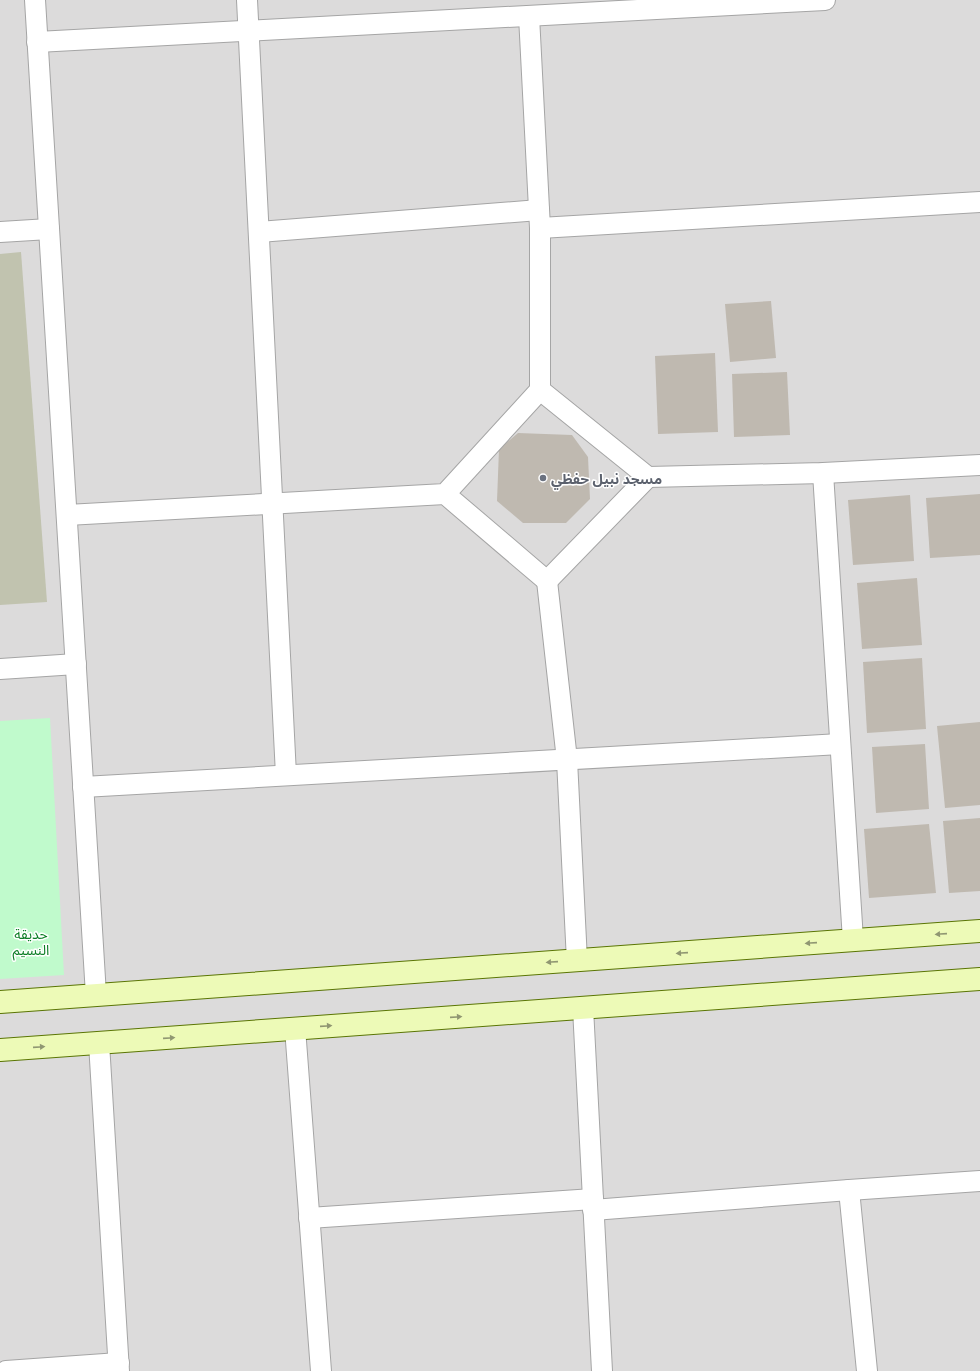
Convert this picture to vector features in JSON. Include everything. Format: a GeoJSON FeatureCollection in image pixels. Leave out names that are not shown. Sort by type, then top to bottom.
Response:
{"type":"FeatureCollection","features":[{"type":"Feature","properties":{"kind":"street"},"geometry":{"type":"LineString","coordinates":[[35,0],[96,995]]}},
{"type":"Feature","properties":{"kind":"street"},"geometry":{"type":"LineString","coordinates":[[247,0],[286,775]]}},
{"type":"Feature","properties":{"kind":"street"},"geometry":{"type":"LineString","coordinates":[[38,42],[529,16],[716,3],[825,0]]}},
{"type":"Feature","properties":{"kind":"street"},"geometry":{"type":"LineString","coordinates":[[445,494],[540,390],[539,219],[529,16]]}},
{"type":"Feature","properties":{"kind":"street"},"geometry":{"type":"LineString","coordinates":[[258,232],[539,219],[980,202]]}},
{"type":"Feature","properties":{"kind":"street"},"geometry":{"type":"LineString","coordinates":[[0,232],[49,229]]}},
{"type":"Feature","properties":{"kind":"street"},"geometry":{"type":"LineString","coordinates":[[540,390],[648,476],[823,473],[980,465]]}},
{"type":"Feature","properties":{"kind":"street"},"geometry":{"type":"LineString","coordinates":[[823,473],[852,940]]}},
{"type":"Feature","properties":{"kind":"street"},"geometry":{"type":"LineString","coordinates":[[546,581],[648,476]]}},
{"type":"Feature","properties":{"kind":"street"},"geometry":{"type":"LineString","coordinates":[[67,515],[445,494],[546,581],[567,760],[577,961]]}},
{"type":"Feature","properties":{"kind":"street"},"geometry":{"type":"LineString","coordinates":[[0,669],[76,664]]}},
{"type":"Feature","properties":{"kind":"street"},"geometry":{"type":"LineString","coordinates":[[83,786],[840,744]]}},
{"type":"Feature","properties":{"kind":"street"},"geometry":{"type":"LineString","coordinates":[[0,1002],[980,931]]}},
{"type":"Feature","properties":{"kind":"street"},"geometry":{"type":"LineString","coordinates":[[0,1050],[980,979]]}},
{"type":"Feature","properties":{"kind":"street"},"geometry":{"type":"LineString","coordinates":[[583,1008],[602,1371]]}},
{"type":"Feature","properties":{"kind":"street"},"geometry":{"type":"LineString","coordinates":[[295,1028],[321,1371]]}},
{"type":"Feature","properties":{"kind":"street"},"geometry":{"type":"LineString","coordinates":[[6,1371],[119,1367],[99,1043]]}},
{"type":"Feature","properties":{"kind":"street"},"geometry":{"type":"LineString","coordinates":[[310,1218],[849,1190],[980,1181]]}},
{"type":"Feature","properties":{"kind":"street"},"geometry":{"type":"LineString","coordinates":[[849,1190],[867,1371]]}},
{"type":"Feature","properties":{"kind":"shaded area"},"geometry":{"type":"Polygon","coordinates":[[[0,0],[980,0],[980,1371],[0,1371],[0,0]]]}},
{"type":"Feature","properties":{"kind":"shaded area"},"geometry":{"type":"Polygon","coordinates":[[[21,252],[47,602],[0,605],[0,254],[21,252]]]}},
{"type":"Feature","properties":{"kind":"green space","name":"حدیقة النسیم"},"geometry":{"type":"Polygon","coordinates":[[[50,718],[64,975],[0,979],[0,721],[50,718]]]}},
{"type":"Feature","properties":{"kind":"building"},"geometry":{"type":"Polygon","coordinates":[[[771,301],[776,358],[730,362],[725,304],[771,301]]]}},
{"type":"Feature","properties":{"kind":"building"},"geometry":{"type":"Polygon","coordinates":[[[715,353],[718,432],[658,434],[655,356],[715,353]]]}},
{"type":"Feature","properties":{"kind":"building"},"geometry":{"type":"Polygon","coordinates":[[[787,372],[790,435],[734,437],[732,374],[787,372]]]}},
{"type":"Feature","properties":{"kind":"building","name":"مسجد نبيل حفظي"},"geometry":{"type":"Polygon","coordinates":[[[518,433],[572,435],[588,457],[590,499],[566,523],[523,523],[497,501],[499,449],[518,433]]]}},
{"type":"Feature","properties":{"kind":"building"},"geometry":{"type":"Polygon","coordinates":[[[980,494],[980,555],[930,558],[926,498],[980,494]]]}},
{"type":"Feature","properties":{"kind":"building"},"geometry":{"type":"Polygon","coordinates":[[[910,495],[914,561],[853,565],[848,500],[910,495]]]}},
{"type":"Feature","properties":{"kind":"building"},"geometry":{"type":"Polygon","coordinates":[[[917,578],[922,645],[862,649],[857,583],[917,578]]]}},
{"type":"Feature","properties":{"kind":"building"},"geometry":{"type":"Polygon","coordinates":[[[922,658],[926,729],[867,733],[863,662],[922,658]]]}},
{"type":"Feature","properties":{"kind":"building"},"geometry":{"type":"Polygon","coordinates":[[[980,722],[980,805],[945,808],[937,726],[980,722]]]}},
{"type":"Feature","properties":{"kind":"building"},"geometry":{"type":"Polygon","coordinates":[[[925,744],[929,809],[876,813],[872,747],[925,744]]]}},
{"type":"Feature","properties":{"kind":"building"},"geometry":{"type":"Polygon","coordinates":[[[980,818],[980,891],[949,893],[943,821],[980,818]]]}},
{"type":"Feature","properties":{"kind":"building"},"geometry":{"type":"Polygon","coordinates":[[[929,824],[936,893],[869,898],[864,829],[929,824]]]}},
{"type":"Feature","properties":{"kind":"place","name":"مسجد نبيل حفظي"},"geometry":{"type":"Point","coordinates":[543,478]}}]}
